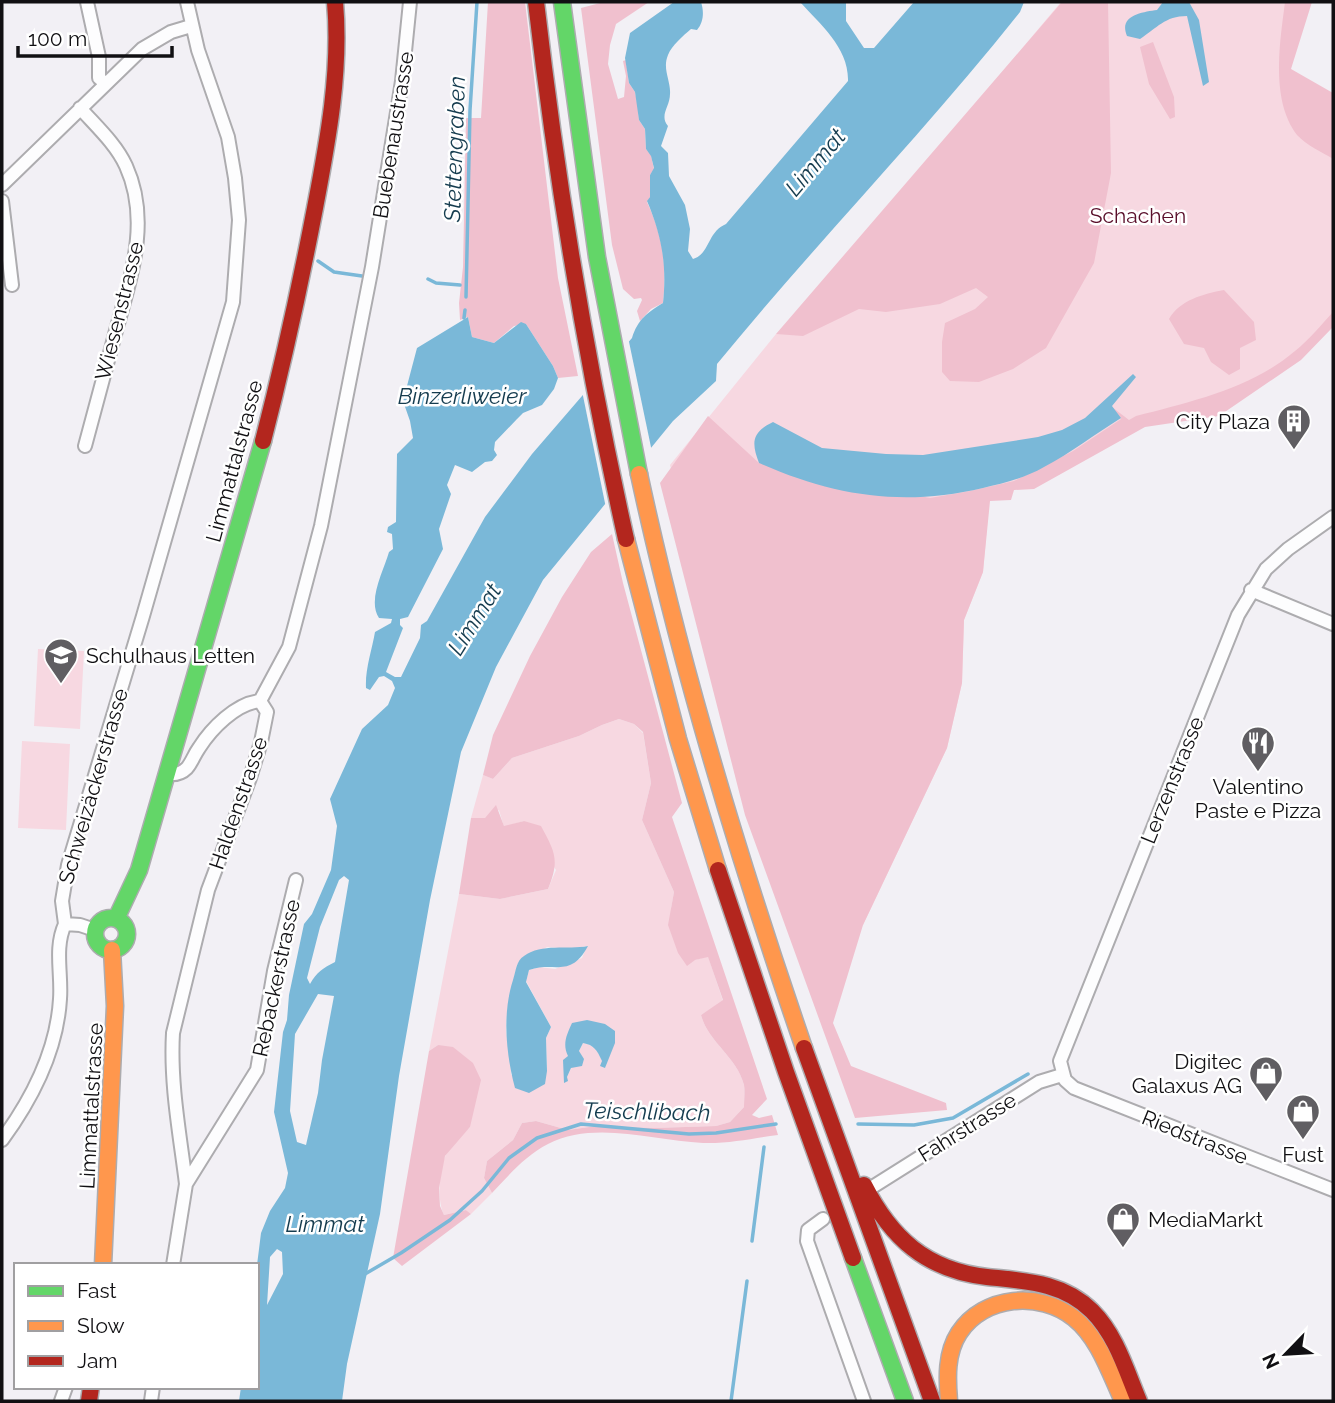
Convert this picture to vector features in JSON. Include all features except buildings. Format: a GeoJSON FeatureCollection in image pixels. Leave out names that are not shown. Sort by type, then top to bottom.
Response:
{"type":"FeatureCollection","features":[{"type":"Feature","properties":{"kind":"main road","name":"Limmattalstrasse"},"geometry":{"type":"LineString","coordinates":[[116,919],[139,870],[262,450],[295,316],[330,113],[337,44],[335,2]]}},
{"type":"Feature","properties":{"kind":"main road"},"geometry":{"type":"LineString","coordinates":[[536,2],[556,168],[580,317],[629,553],[677,736],[734,921],[905,1401]]}},
{"type":"Feature","properties":{"kind":"main road"},"geometry":{"type":"LineString","coordinates":[[562,2],[577,125],[602,289],[651,526],[707,742],[819,1093],[932,1401]]}},
{"type":"Feature","properties":{"kind":"main road"},"geometry":{"type":"LineString","coordinates":[[106,919],[116,919],[124,926],[126,936],[122,946],[113,950],[102,948],[96,940],[95,930],[106,919]]}},
{"type":"Feature","properties":{"kind":"main road","name":"Limmattalstrasse"},"geometry":{"type":"LineString","coordinates":[[103,1263],[117,994],[113,950]]}},
{"type":"Feature","properties":{"kind":"main road"},"geometry":{"type":"LineString","coordinates":[[795,1015],[821,1065],[865,1188],[894,1234],[920,1256],[944,1268],[971,1275],[1044,1284],[1077,1299],[1098,1317],[1108,1332],[1139,1401]]}},
{"type":"Feature","properties":{"kind":"main road"},"geometry":{"type":"LineString","coordinates":[[949,1401],[947,1370],[958,1335],[974,1317],[1009,1301],[1039,1301],[1067,1313],[1090,1335],[1123,1401]]}},
{"type":"Feature","properties":{"kind":"main road"},"geometry":{"type":"LineString","coordinates":[[1108,1371],[1118,1401]]}},
{"type":"Feature","properties":{"kind":"street"},"geometry":{"type":"LineString","coordinates":[[87,2],[99,57],[99,78],[105,83]]}},
{"type":"Feature","properties":{"kind":"street","name":"Schweizäckerstrasse"},"geometry":{"type":"LineString","coordinates":[[2,1140],[33,1091],[51,1047],[61,998],[60,935],[65,924],[62,901],[68,865],[233,302],[239,220],[228,137],[191,26],[187,2]]}},
{"type":"Feature","properties":{"kind":"street","name":"Buebenaustrasse"},"geometry":{"type":"LineString","coordinates":[[260,701],[289,647],[321,526],[372,267],[402,81],[410,2]]}},
{"type":"Feature","properties":{"kind":"street"},"geometry":{"type":"LineString","coordinates":[[2,185],[105,83],[155,40],[191,26]]}},
{"type":"Feature","properties":{"kind":"street","name":"Wiesenstrasse"},"geometry":{"type":"LineString","coordinates":[[80,108],[109,140],[126,166],[139,219],[137,252],[85,446]]}},
{"type":"Feature","properties":{"kind":"street"},"geometry":{"type":"LineString","coordinates":[[2,201],[12,285]]}},
{"type":"Feature","properties":{"kind":"street","name":"Lerzenstrasse"},"geometry":{"type":"LineString","coordinates":[[1062,1075],[1062,1054],[1238,615],[1266,569],[1333,517]]}},
{"type":"Feature","properties":{"kind":"street"},"geometry":{"type":"LineString","coordinates":[[1251,590],[1333,624]]}},
{"type":"Feature","properties":{"kind":"street"},"geometry":{"type":"LineString","coordinates":[[167,774],[174,775],[185,770],[207,737],[221,723],[242,706],[251,701],[260,701]]}},
{"type":"Feature","properties":{"kind":"street","name":"Haldenstrasse"},"geometry":{"type":"LineString","coordinates":[[186,1184],[175,1095],[173,1033],[208,890],[261,741],[267,712],[260,701]]}},
{"type":"Feature","properties":{"kind":"street","name":"Rebackerstrasse"},"geometry":{"type":"LineString","coordinates":[[173,1263],[186,1184],[257,1070],[274,971],[296,880]]}},
{"type":"Feature","properties":{"kind":"street"},"geometry":{"type":"LineString","coordinates":[[65,924],[95,930]]}},
{"type":"Feature","properties":{"kind":"street","name":"Fahrstrasse"},"geometry":{"type":"LineString","coordinates":[[874,1186],[1039,1082],[1062,1075]]}},
{"type":"Feature","properties":{"kind":"street","name":"Riedstrasse"},"geometry":{"type":"LineString","coordinates":[[1062,1075],[1069,1084],[1086,1093],[1333,1190]]}},
{"type":"Feature","properties":{"kind":"street"},"geometry":{"type":"LineString","coordinates":[[823,1219],[808,1230],[807,1241],[863,1401]]}},
{"type":"Feature","properties":{"kind":"green space","name":"Schachen"},"geometry":{"type":"Polygon","coordinates":[[[1061,2],[1293,2],[1279,62],[1333,95],[1333,319],[1274,371],[990,492],[983,572],[964,620],[962,683],[947,748],[863,925],[692,554],[670,465],[776,334],[782,334],[1061,2]]]}},
{"type":"Feature","properties":{"kind":"green space"},"geometry":{"type":"Polygon","coordinates":[[[38,649],[84,651],[80,729],[34,726],[38,649]]]}},
{"type":"Feature","properties":{"kind":"green space"},"geometry":{"type":"Polygon","coordinates":[[[619,719],[634,724],[643,733],[651,783],[642,820],[674,892],[671,909],[695,960],[708,956],[723,1001],[701,1015],[710,1033],[740,1075],[744,1087],[744,1107],[730,1122],[716,1126],[596,1126],[568,1130],[536,1121],[522,1123],[513,1140],[487,1161],[484,1178],[492,1193],[471,1214],[466,1210],[444,1215],[440,1175],[444,1159],[470,1127],[438,1045],[429,1051],[459,894],[500,899],[548,889],[556,870],[524,821],[504,827],[499,810],[485,818],[471,818],[483,775],[493,779],[512,758],[579,736],[619,719]],[[587,946],[569,949],[547,947],[517,965],[506,1022],[511,1075],[547,1071],[546,1038],[551,1027],[526,981],[529,970],[539,967],[555,969],[582,958],[587,946]],[[587,1020],[577,1024],[568,1056],[567,1077],[583,1043],[595,1048],[605,1068],[609,1056],[587,1020]]]}},
{"type":"Feature","properties":{"kind":"green space"},"geometry":{"type":"Polygon","coordinates":[[[22,741],[70,744],[66,830],[18,828],[22,741]]]}},
{"type":"Feature","properties":{"kind":"shaded area"},"geometry":{"type":"Polygon","coordinates":[[[488,2],[525,2],[558,278],[578,376],[558,378],[526,324],[514,326],[494,343],[472,337],[468,317],[460,320],[466,118],[481,118],[488,2]]]}},
{"type":"Feature","properties":{"kind":"shaded area"},"geometry":{"type":"Polygon","coordinates":[[[604,2],[649,2],[616,24],[608,64],[618,99],[624,97],[626,76],[623,61],[626,60],[629,83],[635,92],[639,120],[645,129],[646,149],[651,155],[654,169],[650,175],[650,197],[647,202],[657,227],[662,251],[663,303],[651,309],[640,321],[637,311],[642,300],[634,299],[623,289],[612,245],[581,8],[604,2]]]}},
{"type":"Feature","properties":{"kind":"shaded area"},"geometry":{"type":"Polygon","coordinates":[[[1062,2],[1108,2],[1111,173],[1094,263],[1046,348],[1013,369],[979,382],[950,381],[942,372],[945,323],[975,309],[988,297],[976,288],[940,304],[886,312],[859,309],[803,336],[776,334],[1062,2]]]}},
{"type":"Feature","properties":{"kind":"shaded area"},"geometry":{"type":"Polygon","coordinates":[[[1285,2],[1312,2],[1291,69],[1333,93],[1333,159],[1297,135],[1283,105],[1279,70],[1285,2]]]}},
{"type":"Feature","properties":{"kind":"shaded area"},"geometry":{"type":"Polygon","coordinates":[[[1153,42],[1174,97],[1175,117],[1170,119],[1149,84],[1140,47],[1153,42]]]}},
{"type":"Feature","properties":{"kind":"shaded area"},"geometry":{"type":"Polygon","coordinates":[[[1224,290],[1254,322],[1256,340],[1240,348],[1240,369],[1229,375],[1211,362],[1204,348],[1184,344],[1169,319],[1186,303],[1224,290]]]}},
{"type":"Feature","properties":{"kind":"shaded area"},"geometry":{"type":"Polygon","coordinates":[[[1333,312],[1333,327],[1301,360],[1219,416],[1145,427],[1034,489],[1014,490],[1011,500],[990,501],[983,572],[964,620],[962,683],[947,748],[863,925],[833,1023],[851,1066],[946,1103],[947,1110],[855,1118],[745,815],[660,483],[708,416],[759,463],[930,498],[1014,481],[1073,451],[1121,419],[1112,407],[1129,420],[1220,392],[1260,375],[1300,347],[1333,312]]]}},
{"type":"Feature","properties":{"kind":"shaded area"},"geometry":{"type":"Polygon","coordinates":[[[612,534],[682,803],[672,817],[767,1099],[752,1115],[759,1118],[772,1115],[778,1135],[712,1143],[625,1134],[585,1133],[548,1144],[532,1154],[492,1193],[484,1178],[487,1161],[513,1140],[522,1123],[536,1121],[568,1130],[596,1126],[716,1126],[730,1122],[744,1107],[744,1087],[740,1075],[710,1033],[701,1015],[723,1000],[708,957],[695,960],[687,966],[678,953],[668,925],[674,892],[642,820],[651,783],[643,732],[634,724],[619,719],[579,736],[512,758],[493,779],[483,775],[493,735],[530,656],[562,597],[591,552],[612,534]]]}},
{"type":"Feature","properties":{"kind":"shaded area"},"geometry":{"type":"Polygon","coordinates":[[[496,805],[504,826],[524,821],[541,826],[550,843],[555,863],[548,889],[500,899],[459,894],[471,818],[485,818],[496,805]]]}},
{"type":"Feature","properties":{"kind":"shaded area"},"geometry":{"type":"Polygon","coordinates":[[[438,1045],[453,1047],[473,1063],[481,1080],[470,1127],[445,1156],[439,1188],[440,1206],[444,1215],[466,1210],[471,1214],[402,1266],[393,1258],[429,1051],[438,1045]]]}},
{"type":"Feature","properties":{"kind":"water","name":"Limmat"},"geometry":{"type":"Polygon","coordinates":[[[674,2],[701,2],[701,24],[697,30],[691,29],[678,41],[666,60],[670,99],[665,114],[668,126],[661,146],[668,153],[669,176],[685,205],[690,229],[688,251],[693,259],[703,253],[715,232],[726,224],[848,81],[847,69],[839,47],[800,2],[846,2],[846,21],[864,48],[874,48],[914,2],[1024,2],[1020,12],[946,101],[717,364],[716,381],[673,421],[543,580],[496,667],[461,752],[430,900],[399,1076],[380,1214],[347,1364],[342,1401],[239,1401],[241,1389],[259,1389],[257,1263],[261,1233],[270,1211],[285,1188],[288,1173],[274,1112],[283,1032],[304,924],[312,914],[331,870],[337,826],[330,799],[362,729],[388,705],[395,688],[392,681],[384,676],[379,677],[370,690],[366,688],[366,681],[375,632],[391,623],[392,619],[379,618],[375,603],[380,576],[389,552],[393,549],[392,534],[387,532],[388,527],[396,522],[397,454],[413,438],[403,401],[417,348],[468,317],[472,337],[494,343],[521,322],[526,324],[558,378],[554,389],[542,405],[523,413],[495,442],[494,450],[497,455],[492,461],[485,462],[472,472],[455,465],[447,485],[451,494],[439,529],[443,549],[408,617],[400,619],[403,628],[386,672],[395,677],[401,677],[420,638],[421,625],[427,621],[485,517],[532,454],[632,338],[640,321],[663,303],[662,251],[647,201],[650,197],[650,175],[654,168],[646,149],[645,129],[639,120],[635,92],[629,83],[625,58],[630,33],[674,2]],[[344,876],[339,880],[320,927],[307,978],[310,984],[315,976],[335,962],[349,880],[344,876]],[[318,994],[295,1034],[290,1111],[297,1142],[306,1145],[318,1093],[334,996],[318,994]],[[277,1249],[270,1257],[267,1305],[283,1274],[282,1252],[277,1249]]]}},
{"type":"Feature","properties":{"kind":"water"},"geometry":{"type":"Polygon","coordinates":[[[1163,2],[1189,2],[1199,20],[1209,82],[1203,86],[1187,16],[1167,20],[1140,39],[1127,36],[1125,29],[1129,19],[1157,10],[1163,2]]]}},
{"type":"Feature","properties":{"kind":"water"},"geometry":{"type":"Polygon","coordinates":[[[1133,374],[1136,377],[1112,406],[1121,418],[1064,456],[1014,480],[953,494],[896,497],[869,495],[814,484],[759,463],[755,449],[757,434],[773,422],[822,448],[886,454],[923,455],[1038,437],[1062,430],[1085,418],[1133,374]]]}},
{"type":"Feature","properties":{"kind":"water"},"geometry":{"type":"Polygon","coordinates":[[[588,946],[575,962],[568,966],[529,970],[526,982],[551,1027],[546,1038],[547,1071],[545,1084],[529,1093],[515,1088],[509,1062],[506,1020],[518,963],[531,952],[547,948],[588,946]]]}},
{"type":"Feature","properties":{"kind":"water"},"geometry":{"type":"Polygon","coordinates":[[[587,1020],[605,1024],[615,1031],[615,1043],[605,1068],[600,1066],[602,1061],[595,1049],[583,1043],[579,1051],[584,1059],[582,1066],[571,1068],[568,1081],[564,1083],[563,1060],[568,1056],[565,1047],[567,1035],[572,1023],[587,1020]]]}},
{"type":"Feature","properties":{"kind":"pier"},"geometry":{"type":"Polygon","coordinates":[[[628,337],[652,452],[606,508],[582,391],[628,337]]]}},
{"type":"Feature","properties":{"kind":"waterway","name":"Stettengraben"},"geometry":{"type":"LineString","coordinates":[[466,297],[470,110],[477,2]]}},
{"type":"Feature","properties":{"kind":"waterway"},"geometry":{"type":"LineString","coordinates":[[318,261],[334,272],[362,276]]}},
{"type":"Feature","properties":{"kind":"waterway"},"geometry":{"type":"LineString","coordinates":[[428,279],[436,283],[460,285]]}},
{"type":"Feature","properties":{"kind":"waterway","name":"Stettengraben"},"geometry":{"type":"LineString","coordinates":[[464,318],[465,310]]}},
{"type":"Feature","properties":{"kind":"waterway","name":"Teischlibach"},"geometry":{"type":"LineString","coordinates":[[858,1124],[914,1125],[953,1118],[1028,1074]]}},
{"type":"Feature","properties":{"kind":"waterway","name":"Teischlibach"},"geometry":{"type":"LineString","coordinates":[[365,1274],[450,1220],[482,1191],[509,1158],[537,1138],[581,1124],[689,1134],[776,1124]]}},
{"type":"Feature","properties":{"kind":"waterway"},"geometry":{"type":"LineString","coordinates":[[752,1241],[764,1147]]}},
{"type":"Feature","properties":{"kind":"waterway"},"geometry":{"type":"LineString","coordinates":[[731,1401],[747,1281]]}},
{"type":"Feature","properties":{"kind":"traffic: fast"},"geometry":{"type":"LineString","coordinates":[[562,2],[597,257],[639,474]]}},
{"type":"Feature","properties":{"kind":"traffic: fast"},"geometry":{"type":"LineString","coordinates":[[116,919],[139,870],[263,441]]}},
{"type":"Feature","properties":{"kind":"traffic: fast"},"geometry":{"type":"LineString","coordinates":[[111,918],[122,923],[127,934],[122,945],[111,950],[100,945],[95,934],[100,923],[111,918]]}},
{"type":"Feature","properties":{"kind":"traffic: fast"},"geometry":{"type":"LineString","coordinates":[[853,1258],[905,1401]]}},
{"type":"Feature","properties":{"kind":"traffic: slow"},"geometry":{"type":"LineString","coordinates":[[639,474],[673,620],[713,764],[804,1048]]}},
{"type":"Feature","properties":{"kind":"traffic: slow"},"geometry":{"type":"LineString","coordinates":[[626,539],[678,739],[718,870]]}},
{"type":"Feature","properties":{"kind":"traffic: slow"},"geometry":{"type":"LineString","coordinates":[[103,1263],[115,1006],[112,950]]}},
{"type":"Feature","properties":{"kind":"traffic: slow"},"geometry":{"type":"LineString","coordinates":[[949,1401],[950,1357],[959,1333],[970,1320],[983,1311],[997,1304],[1013,1301],[1029,1301],[1060,1309],[1083,1326],[1103,1357],[1123,1401]]}},
{"type":"Feature","properties":{"kind":"traffic: jam"},"geometry":{"type":"LineString","coordinates":[[263,441],[297,296],[324,157],[335,80],[335,2]]}},
{"type":"Feature","properties":{"kind":"traffic: jam"},"geometry":{"type":"LineString","coordinates":[[536,2],[574,272],[626,539]]}},
{"type":"Feature","properties":{"kind":"traffic: jam"},"geometry":{"type":"LineString","coordinates":[[718,870],[786,1072],[853,1258]]}},
{"type":"Feature","properties":{"kind":"traffic: jam"},"geometry":{"type":"LineString","coordinates":[[804,1048],[932,1401]]}},
{"type":"Feature","properties":{"kind":"traffic: jam"},"geometry":{"type":"LineString","coordinates":[[864,1185],[886,1221],[899,1236],[928,1259],[965,1273],[1043,1285],[1081,1301],[1108,1331],[1139,1401]]}},
{"type":"Feature","properties":{"kind":"traffic: jam"},"geometry":{"type":"LineString","coordinates":[[89,1401],[91,1389]]}},
{"type":"Feature","properties":{"kind":"place","name":"City Plaza"},"geometry":{"type":"Point","coordinates":[1294,451]}},
{"type":"Feature","properties":{"kind":"place","name":"Schulhaus Letten"},"geometry":{"type":"Point","coordinates":[61,685]}},
{"type":"Feature","properties":{"kind":"place","name":"Valentino Paste e Pizza"},"geometry":{"type":"Point","coordinates":[1258,773]}},
{"type":"Feature","properties":{"kind":"place","name":"Digitec Galaxus AG"},"geometry":{"type":"Point","coordinates":[1266,1103]}},
{"type":"Feature","properties":{"kind":"place","name":"Fust"},"geometry":{"type":"Point","coordinates":[1303,1141]}},
{"type":"Feature","properties":{"kind":"place","name":"MediaMarkt"},"geometry":{"type":"Point","coordinates":[1123,1249]}},
{"type":"Feature","properties":{"kind":"water label","name":"Binzerliweier"},"geometry":{"type":"Point","coordinates":[462,395]}}]}
